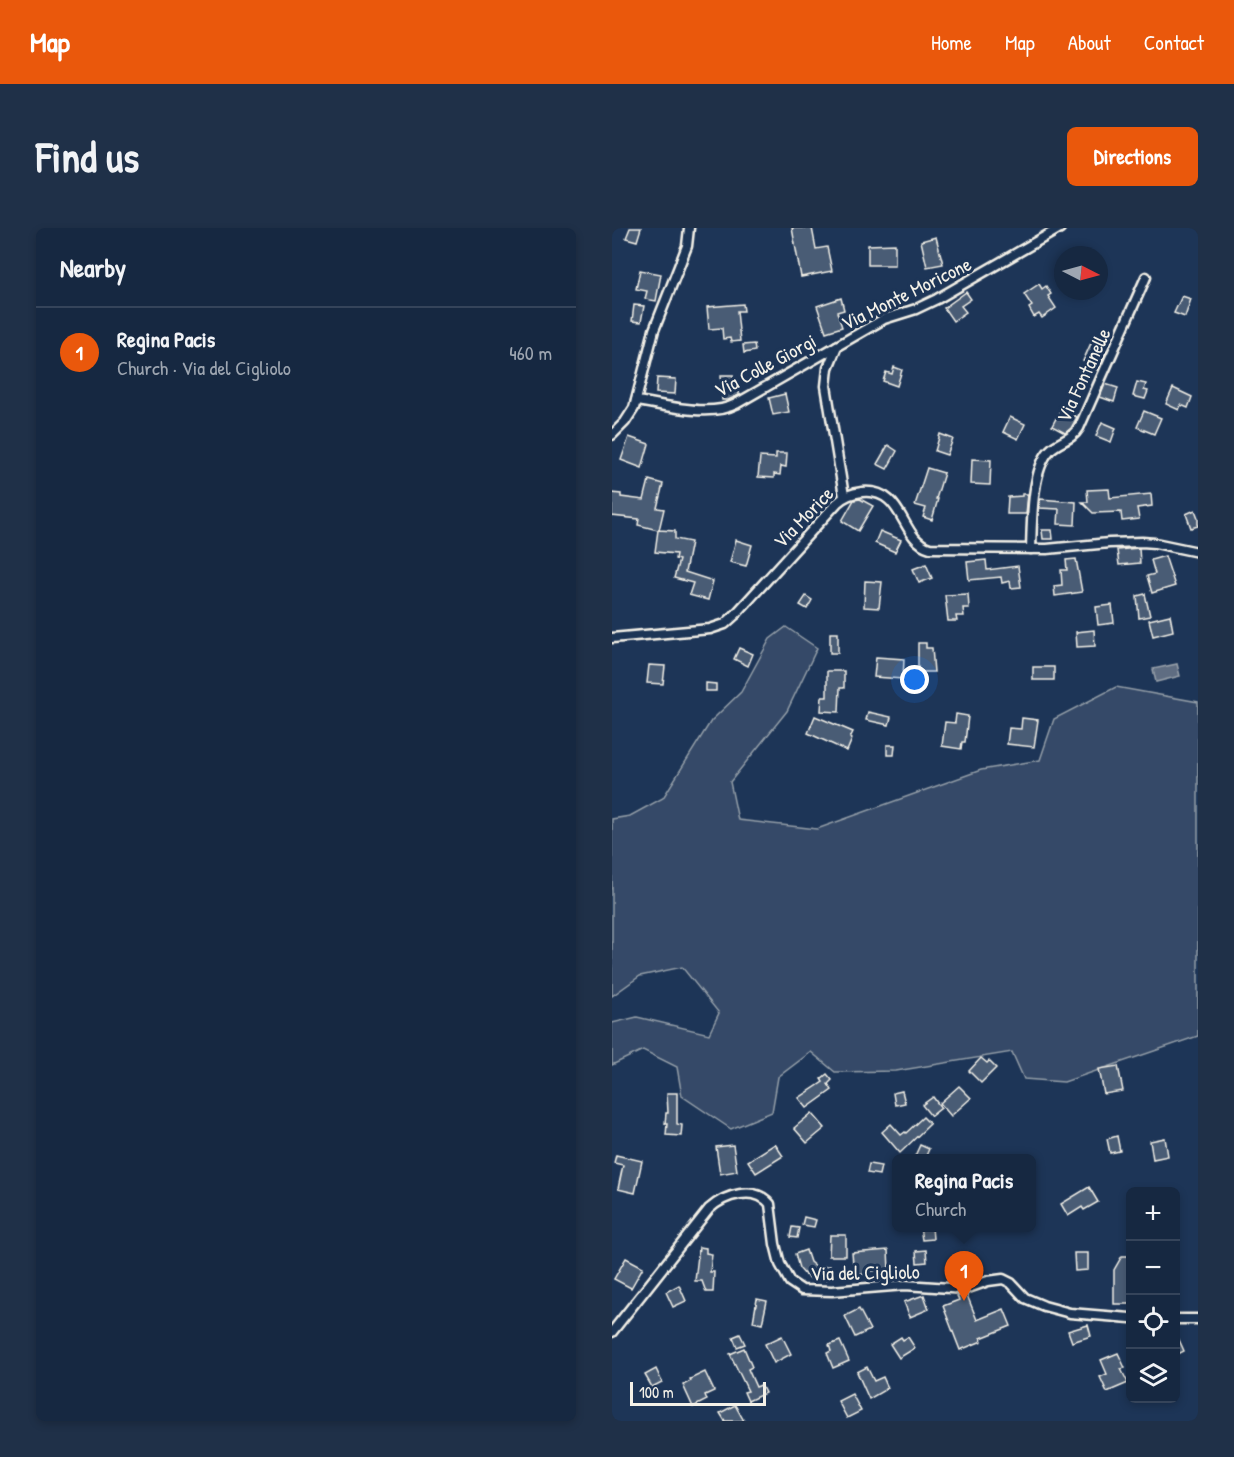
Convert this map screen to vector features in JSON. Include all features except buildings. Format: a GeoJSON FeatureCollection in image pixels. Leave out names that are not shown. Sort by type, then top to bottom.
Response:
{"type":"FeatureCollection","features":[{"type":"Feature","properties":{"kind":"street"},"geometry":{"type":"LineString","coordinates":[[612,435],[630,416],[636,401],[654,330],[687,246],[689,228]]}},
{"type":"Feature","properties":{"kind":"street","name":"Via Monte Moricone"},"geometry":{"type":"LineString","coordinates":[[844,496],[826,386],[828,368],[837,346],[884,319],[916,309],[937,299],[1060,228]]}},
{"type":"Feature","properties":{"kind":"street","name":"Via Fontanelle"},"geometry":{"type":"LineString","coordinates":[[1031,549],[1034,495],[1045,457],[1052,448],[1071,438],[1076,432],[1146,277]]}},
{"type":"Feature","properties":{"kind":"street","name":"Via Colle Giorgi"},"geometry":{"type":"LineString","coordinates":[[636,401],[699,410],[723,409],[736,404],[837,346]]}},
{"type":"Feature","properties":{"kind":"street","name":"Via Morice"},"geometry":{"type":"LineString","coordinates":[[612,638],[706,629],[727,623],[844,496],[868,491],[884,497],[901,513],[918,542],[927,547],[1031,549],[1142,542],[1198,552]]}},
{"type":"Feature","properties":{"kind":"street","name":"Via del Cigliolo"},"geometry":{"type":"LineString","coordinates":[[612,1332],[709,1209],[723,1198],[737,1194],[760,1196],[770,1204],[775,1244],[781,1267],[792,1285],[802,1290],[827,1291],[905,1285],[965,1289],[988,1281],[1003,1279],[1011,1283],[1025,1298],[1044,1306],[1071,1313],[1126,1318]]}},
{"type":"Feature","properties":{"kind":"street"},"geometry":{"type":"LineString","coordinates":[[1180,1318],[1198,1319]]}},
{"type":"Feature","properties":{"kind":"shaded area"},"geometry":{"type":"Polygon","coordinates":[[[786,627],[817,648],[787,711],[730,782],[738,820],[817,829],[981,770],[1040,760],[1054,719],[1116,687],[1198,702],[1198,1036],[1064,1082],[1024,1079],[1012,1052],[896,1071],[835,1072],[811,1052],[778,1077],[772,1112],[731,1129],[682,1096],[677,1067],[643,1050],[612,1065],[612,1023],[637,1017],[709,1034],[719,1013],[682,967],[640,976],[612,996],[612,819],[630,816],[663,798],[711,721],[741,692],[770,639],[786,627]]]}},
{"type":"Feature","properties":{"kind":"shaded area"},"geometry":{"type":"Polygon","coordinates":[[[1177,664],[1180,676],[1156,682],[1153,669],[1177,664]]]}},
{"type":"Feature","properties":{"kind":"place","name":"Regina Pacis"},"geometry":{"type":"Point","coordinates":[964,1301]}}]}
